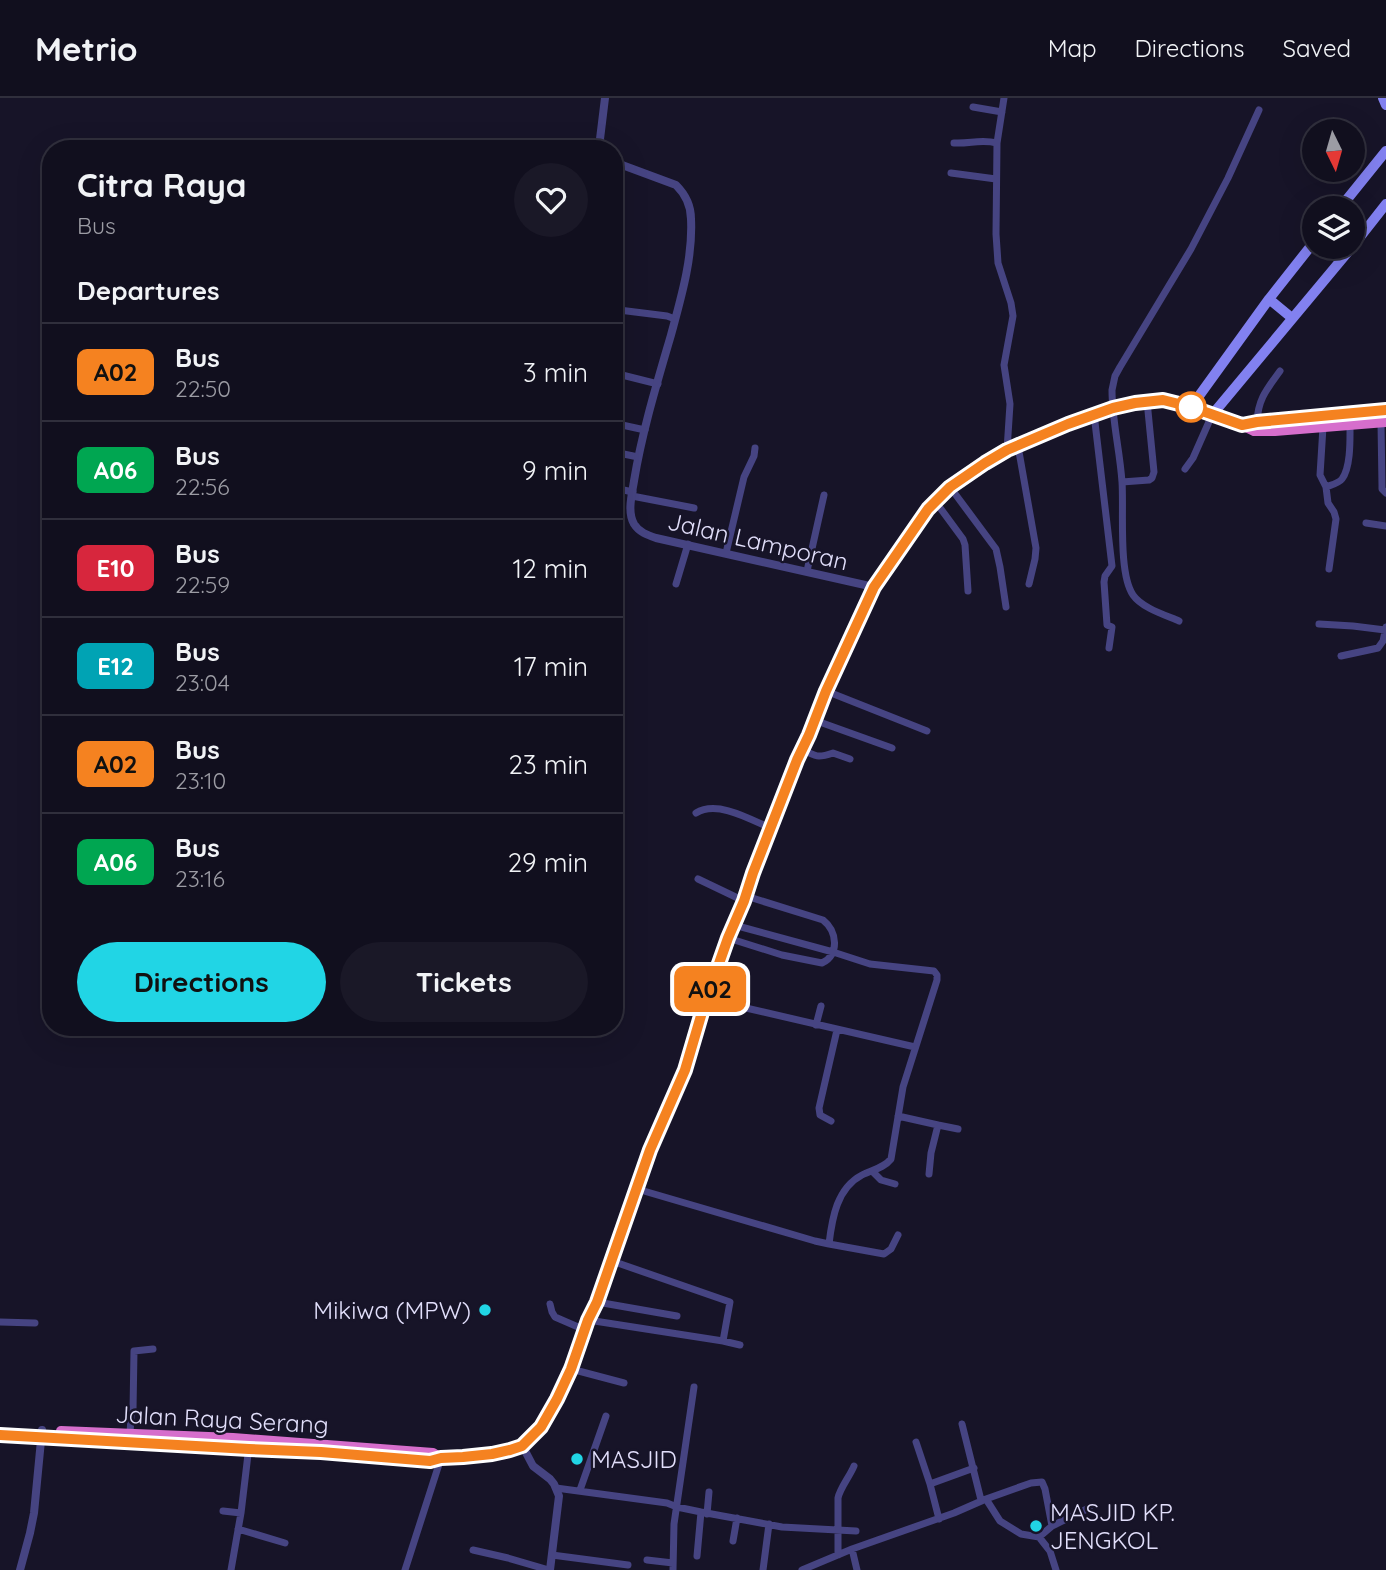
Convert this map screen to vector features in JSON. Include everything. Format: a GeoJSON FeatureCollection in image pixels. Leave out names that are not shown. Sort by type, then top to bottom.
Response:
{"type":"FeatureCollection","features":[{"type":"Feature","properties":{"kind":"highway"},"geometry":{"type":"LineString","coordinates":[[522,1446],[541,1427],[571,1369],[650,1150],[685,1070],[728,938],[826,691],[874,587],[935,501],[971,471],[1013,448],[1094,414],[1147,401],[1163,400],[1191,407],[1254,431],[1384,423]]}},
{"type":"Feature","properties":{"kind":"highway"},"geometry":{"type":"LineString","coordinates":[[1242,425],[1386,410]]}},
{"type":"Feature","properties":{"kind":"highway","name":"Jalan Raya Serang"},"geometry":{"type":"LineString","coordinates":[[0,1432],[130,1434],[249,1445]]}},
{"type":"Feature","properties":{"kind":"highway","name":"Jalan Raya Serang"},"geometry":{"type":"LineString","coordinates":[[42,1433],[433,1453],[441,1458],[492,1454],[522,1446]]}},
{"type":"Feature","properties":{"kind":"main road"},"geometry":{"type":"LineString","coordinates":[[1382,98],[1386,105]]}},
{"type":"Feature","properties":{"kind":"main road"},"geometry":{"type":"LineString","coordinates":[[1349,196],[1386,151]]}},
{"type":"Feature","properties":{"kind":"main road"},"geometry":{"type":"LineString","coordinates":[[1374,165],[1386,162]]}},
{"type":"Feature","properties":{"kind":"main road"},"geometry":{"type":"LineString","coordinates":[[1365,230],[1386,204]]}},
{"type":"Feature","properties":{"kind":"main road"},"geometry":{"type":"LineString","coordinates":[[1191,407],[1302,257]]}},
{"type":"Feature","properties":{"kind":"main road"},"geometry":{"type":"LineString","coordinates":[[1212,415],[1341,259]]}},
{"type":"Feature","properties":{"kind":"main road"},"geometry":{"type":"LineString","coordinates":[[1269,299],[1292,318]]}},
{"type":"Feature","properties":{"kind":"street"},"geometry":{"type":"LineString","coordinates":[[600,140],[606,98]]}},
{"type":"Feature","properties":{"kind":"street"},"geometry":{"type":"LineString","coordinates":[[1004,98],[997,143],[996,234],[998,263],[1013,316],[1004,365],[1013,448],[1036,548],[1029,584]]}},
{"type":"Feature","properties":{"kind":"street"},"geometry":{"type":"LineString","coordinates":[[973,107],[1002,112]]}},
{"type":"Feature","properties":{"kind":"street"},"geometry":{"type":"LineString","coordinates":[[1179,621],[1139,601],[1132,593],[1123,556],[1122,482],[1112,390],[1115,376],[1191,249],[1259,110]]}},
{"type":"Feature","properties":{"kind":"street"},"geometry":{"type":"LineString","coordinates":[[954,143],[964,144],[975,140],[997,143]]}},
{"type":"Feature","properties":{"kind":"street","name":"Jalan Lamporan"},"geometry":{"type":"LineString","coordinates":[[623,166],[676,186],[687,201],[691,218],[691,242],[682,295],[638,457],[632,494],[633,523],[646,535],[656,538],[874,587]]}},
{"type":"Feature","properties":{"kind":"street"},"geometry":{"type":"LineString","coordinates":[[951,173],[996,178]]}},
{"type":"Feature","properties":{"kind":"street"},"geometry":{"type":"LineString","coordinates":[[623,310],[675,319]]}},
{"type":"Feature","properties":{"kind":"street"},"geometry":{"type":"LineString","coordinates":[[1257,422],[1264,393],[1280,371]]}},
{"type":"Feature","properties":{"kind":"street"},"geometry":{"type":"LineString","coordinates":[[623,375],[658,384]]}},
{"type":"Feature","properties":{"kind":"street"},"geometry":{"type":"LineString","coordinates":[[1122,482],[1149,480],[1154,472],[1147,401]]}},
{"type":"Feature","properties":{"kind":"street"},"geometry":{"type":"LineString","coordinates":[[1094,414],[1112,566],[1104,582],[1107,625],[1112,627],[1109,649]]}},
{"type":"Feature","properties":{"kind":"street"},"geometry":{"type":"LineString","coordinates":[[1185,469],[1193,458],[1212,415]]}},
{"type":"Feature","properties":{"kind":"street"},"geometry":{"type":"LineString","coordinates":[[1384,423],[1382,489],[1386,493]]}},
{"type":"Feature","properties":{"kind":"street"},"geometry":{"type":"LineString","coordinates":[[623,425],[645,430]]}},
{"type":"Feature","properties":{"kind":"street"},"geometry":{"type":"LineString","coordinates":[[1326,487],[1339,482],[1344,475],[1349,454],[1350,425]]}},
{"type":"Feature","properties":{"kind":"street"},"geometry":{"type":"LineString","coordinates":[[1323,427],[1320,475],[1336,519],[1328,569]]}},
{"type":"Feature","properties":{"kind":"street"},"geometry":{"type":"LineString","coordinates":[[726,553],[744,477],[755,448]]}},
{"type":"Feature","properties":{"kind":"street"},"geometry":{"type":"LineString","coordinates":[[623,454],[638,457]]}},
{"type":"Feature","properties":{"kind":"street"},"geometry":{"type":"LineString","coordinates":[[950,487],[996,549],[1006,607]]}},
{"type":"Feature","properties":{"kind":"street"},"geometry":{"type":"LineString","coordinates":[[623,491],[694,508]]}},
{"type":"Feature","properties":{"kind":"street"},"geometry":{"type":"LineString","coordinates":[[807,570],[824,495]]}},
{"type":"Feature","properties":{"kind":"street"},"geometry":{"type":"LineString","coordinates":[[935,501],[963,539],[968,591]]}},
{"type":"Feature","properties":{"kind":"street"},"geometry":{"type":"LineString","coordinates":[[1366,523],[1386,526]]}},
{"type":"Feature","properties":{"kind":"street"},"geometry":{"type":"LineString","coordinates":[[676,584],[688,544]]}},
{"type":"Feature","properties":{"kind":"street"},"geometry":{"type":"LineString","coordinates":[[1319,624],[1386,629],[1382,645],[1378,648],[1341,656]]}},
{"type":"Feature","properties":{"kind":"street"},"geometry":{"type":"LineString","coordinates":[[826,691],[927,731]]}},
{"type":"Feature","properties":{"kind":"street"},"geometry":{"type":"LineString","coordinates":[[814,720],[892,748]]}},
{"type":"Feature","properties":{"kind":"street"},"geometry":{"type":"LineString","coordinates":[[802,749],[818,757],[833,753],[850,759]]}},
{"type":"Feature","properties":{"kind":"street"},"geometry":{"type":"LineString","coordinates":[[696,813],[706,809],[727,811],[770,828]]}},
{"type":"Feature","properties":{"kind":"street"},"geometry":{"type":"LineString","coordinates":[[698,879],[745,899],[824,920],[830,925],[835,936],[833,952],[827,962],[822,964],[728,938]]}},
{"type":"Feature","properties":{"kind":"street"},"geometry":{"type":"LineString","coordinates":[[734,925],[870,964],[936,972],[937,980],[904,1087],[890,1161],[856,1179],[844,1191],[833,1217],[829,1244]]}},
{"type":"Feature","properties":{"kind":"street"},"geometry":{"type":"LineString","coordinates":[[707,999],[915,1047]]}},
{"type":"Feature","properties":{"kind":"street"},"geometry":{"type":"LineString","coordinates":[[816,1026],[821,1006]]}},
{"type":"Feature","properties":{"kind":"street"},"geometry":{"type":"LineString","coordinates":[[831,1121],[820,1115],[819,1108],[837,1030]]}},
{"type":"Feature","properties":{"kind":"street"},"geometry":{"type":"LineString","coordinates":[[898,1116],[958,1129]]}},
{"type":"Feature","properties":{"kind":"street"},"geometry":{"type":"LineString","coordinates":[[929,1174],[938,1125]]}},
{"type":"Feature","properties":{"kind":"street"},"geometry":{"type":"LineString","coordinates":[[872,1171],[881,1180],[895,1184]]}},
{"type":"Feature","properties":{"kind":"street"},"geometry":{"type":"LineString","coordinates":[[637,1189],[815,1241],[884,1254],[891,1249],[898,1236]]}},
{"type":"Feature","properties":{"kind":"street"},"geometry":{"type":"LineString","coordinates":[[612,1261],[730,1303],[723,1341]]}},
{"type":"Feature","properties":{"kind":"street"},"geometry":{"type":"LineString","coordinates":[[597,1302],[677,1316]]}},
{"type":"Feature","properties":{"kind":"street"},"geometry":{"type":"LineString","coordinates":[[550,1304],[555,1317],[587,1325],[740,1345]]}},
{"type":"Feature","properties":{"kind":"street"},"geometry":{"type":"LineString","coordinates":[[0,1322],[35,1323]]}},
{"type":"Feature","properties":{"kind":"street"},"geometry":{"type":"LineString","coordinates":[[130,1434],[134,1351],[153,1349]]}},
{"type":"Feature","properties":{"kind":"street"},"geometry":{"type":"LineString","coordinates":[[571,1369],[624,1383]]}},
{"type":"Feature","properties":{"kind":"street"},"geometry":{"type":"LineString","coordinates":[[648,1560],[673,1567],[673,1539],[694,1387]]}},
{"type":"Feature","properties":{"kind":"street"},"geometry":{"type":"LineString","coordinates":[[580,1490],[606,1416]]}},
{"type":"Feature","properties":{"kind":"street"},"geometry":{"type":"LineString","coordinates":[[962,1424],[984,1500],[1000,1521],[1021,1534],[1039,1537],[1050,1551],[1056,1570]]}},
{"type":"Feature","properties":{"kind":"street"},"geometry":{"type":"LineString","coordinates":[[20,1570],[30,1533],[42,1433]]}},
{"type":"Feature","properties":{"kind":"street"},"geometry":{"type":"LineString","coordinates":[[916,1442],[939,1519]]}},
{"type":"Feature","properties":{"kind":"street"},"geometry":{"type":"LineString","coordinates":[[231,1570],[249,1445]]}},
{"type":"Feature","properties":{"kind":"street"},"geometry":{"type":"LineString","coordinates":[[473,1550],[549,1570],[559,1496],[550,1479],[533,1466],[522,1446]]}},
{"type":"Feature","properties":{"kind":"street"},"geometry":{"type":"LineString","coordinates":[[405,1570],[441,1458]]}},
{"type":"Feature","properties":{"kind":"street"},"geometry":{"type":"LineString","coordinates":[[838,1555],[839,1492],[854,1466]]}},
{"type":"Feature","properties":{"kind":"street"},"geometry":{"type":"LineString","coordinates":[[930,1484],[974,1468]]}},
{"type":"Feature","properties":{"kind":"street"},"geometry":{"type":"LineString","coordinates":[[802,1570],[1031,1483],[1042,1482],[1052,1526]]}},
{"type":"Feature","properties":{"kind":"street"},"geometry":{"type":"LineString","coordinates":[[556,1488],[667,1503],[704,1513],[769,1524],[856,1531]]}},
{"type":"Feature","properties":{"kind":"street"},"geometry":{"type":"LineString","coordinates":[[697,1556],[709,1492]]}},
{"type":"Feature","properties":{"kind":"street"},"geometry":{"type":"LineString","coordinates":[[1039,1537],[1052,1526],[1089,1508]]}},
{"type":"Feature","properties":{"kind":"street"},"geometry":{"type":"LineString","coordinates":[[223,1511],[241,1513]]}},
{"type":"Feature","properties":{"kind":"street"},"geometry":{"type":"LineString","coordinates":[[733,1541],[737,1518]]}},
{"type":"Feature","properties":{"kind":"street"},"geometry":{"type":"LineString","coordinates":[[763,1570],[769,1524]]}},
{"type":"Feature","properties":{"kind":"street"},"geometry":{"type":"LineString","coordinates":[[238,1529],[285,1543]]}},
{"type":"Feature","properties":{"kind":"street"},"geometry":{"type":"LineString","coordinates":[[852,1549],[857,1570]]}},
{"type":"Feature","properties":{"kind":"street"},"geometry":{"type":"LineString","coordinates":[[552,1555],[628,1565]]}},
{"type":"Feature","properties":{"kind":"bus line","name":"A02"},"geometry":{"type":"LineString","coordinates":[[0,1435],[321,1452],[430,1461],[492,1454],[522,1446],[541,1427],[571,1369],[605,1281],[650,1150],[685,1070],[728,938],[826,691],[874,587],[928,509],[971,471],[1007,450],[1094,414],[1135,403],[1163,400],[1179,403],[1242,425],[1386,410]]}},
{"type":"Feature","properties":{"kind":"place","name":"Mikiwa (MPW)"},"geometry":{"type":"Point","coordinates":[485,1310]}},
{"type":"Feature","properties":{"kind":"place","name":"MASJID"},"geometry":{"type":"Point","coordinates":[577,1459]}},
{"type":"Feature","properties":{"kind":"place","name":"MASJID KP. JENGKOL"},"geometry":{"type":"Point","coordinates":[1036,1526]}}]}
